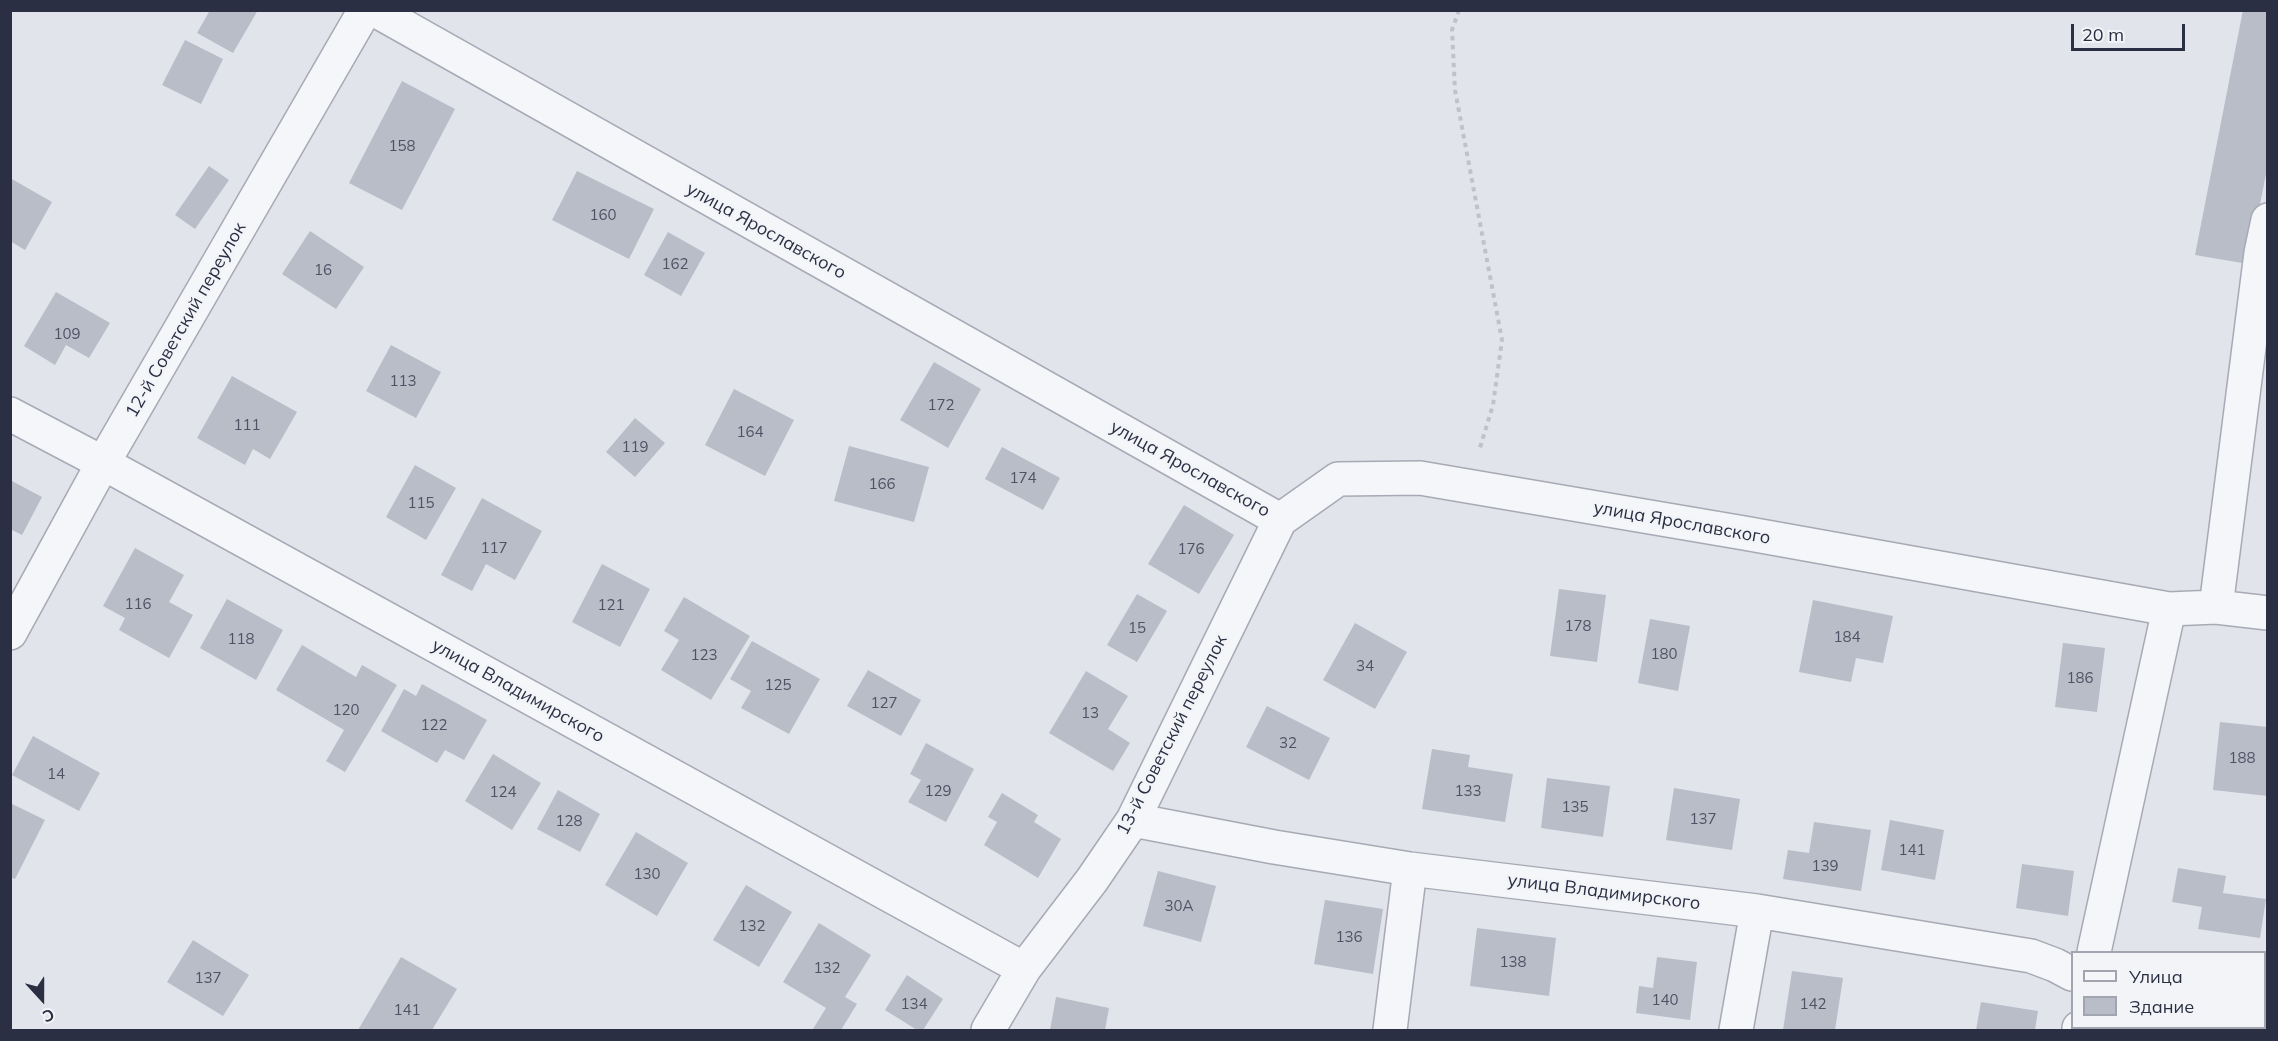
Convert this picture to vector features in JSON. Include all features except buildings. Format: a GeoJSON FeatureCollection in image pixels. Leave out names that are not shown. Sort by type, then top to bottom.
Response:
{"type":"FeatureCollection","features":[{"type":"Feature","properties":{"kind":"street","name":"12-й Советский переулок"},"geometry":{"type":"LineString","coordinates":[[10,633],[103,463],[365,10]]}},
{"type":"Feature","properties":{"kind":"street","name":"улица Ярославского"},"geometry":{"type":"LineString","coordinates":[[375,10],[1280,520],[1338,479],[1420,478],[2169,609],[2216,607],[2268,613]]}},
{"type":"Feature","properties":{"kind":"street"},"geometry":{"type":"LineString","coordinates":[[2216,607],[2268,220]]}},
{"type":"Feature","properties":{"kind":"street","name":"улица Владимирского"},"geometry":{"type":"LineString","coordinates":[[10,414],[1024,969]]}},
{"type":"Feature","properties":{"kind":"street","name":"13-й Советский переулок"},"geometry":{"type":"LineString","coordinates":[[990,1029],[1024,969],[1092,880],[1133,820],[1280,520]]}},
{"type":"Feature","properties":{"kind":"street"},"geometry":{"type":"LineString","coordinates":[[2094,951],[2169,609]]}},
{"type":"Feature","properties":{"kind":"street","name":"улица Владимирского"},"geometry":{"type":"LineString","coordinates":[[1133,820],[1262,845],[1410,869],[1756,911],[2031,956],[2071,973]]}},
{"type":"Feature","properties":{"kind":"street"},"geometry":{"type":"LineString","coordinates":[[1390,1030],[1410,869]]}},
{"type":"Feature","properties":{"kind":"street"},"geometry":{"type":"LineString","coordinates":[[1736,1030],[1756,911]]}},
{"type":"Feature","properties":{"kind":"path"},"geometry":{"type":"LineString","coordinates":[[1459,10],[1452,30],[1455,90],[1502,340],[1493,405],[1468,486]]}}]}
